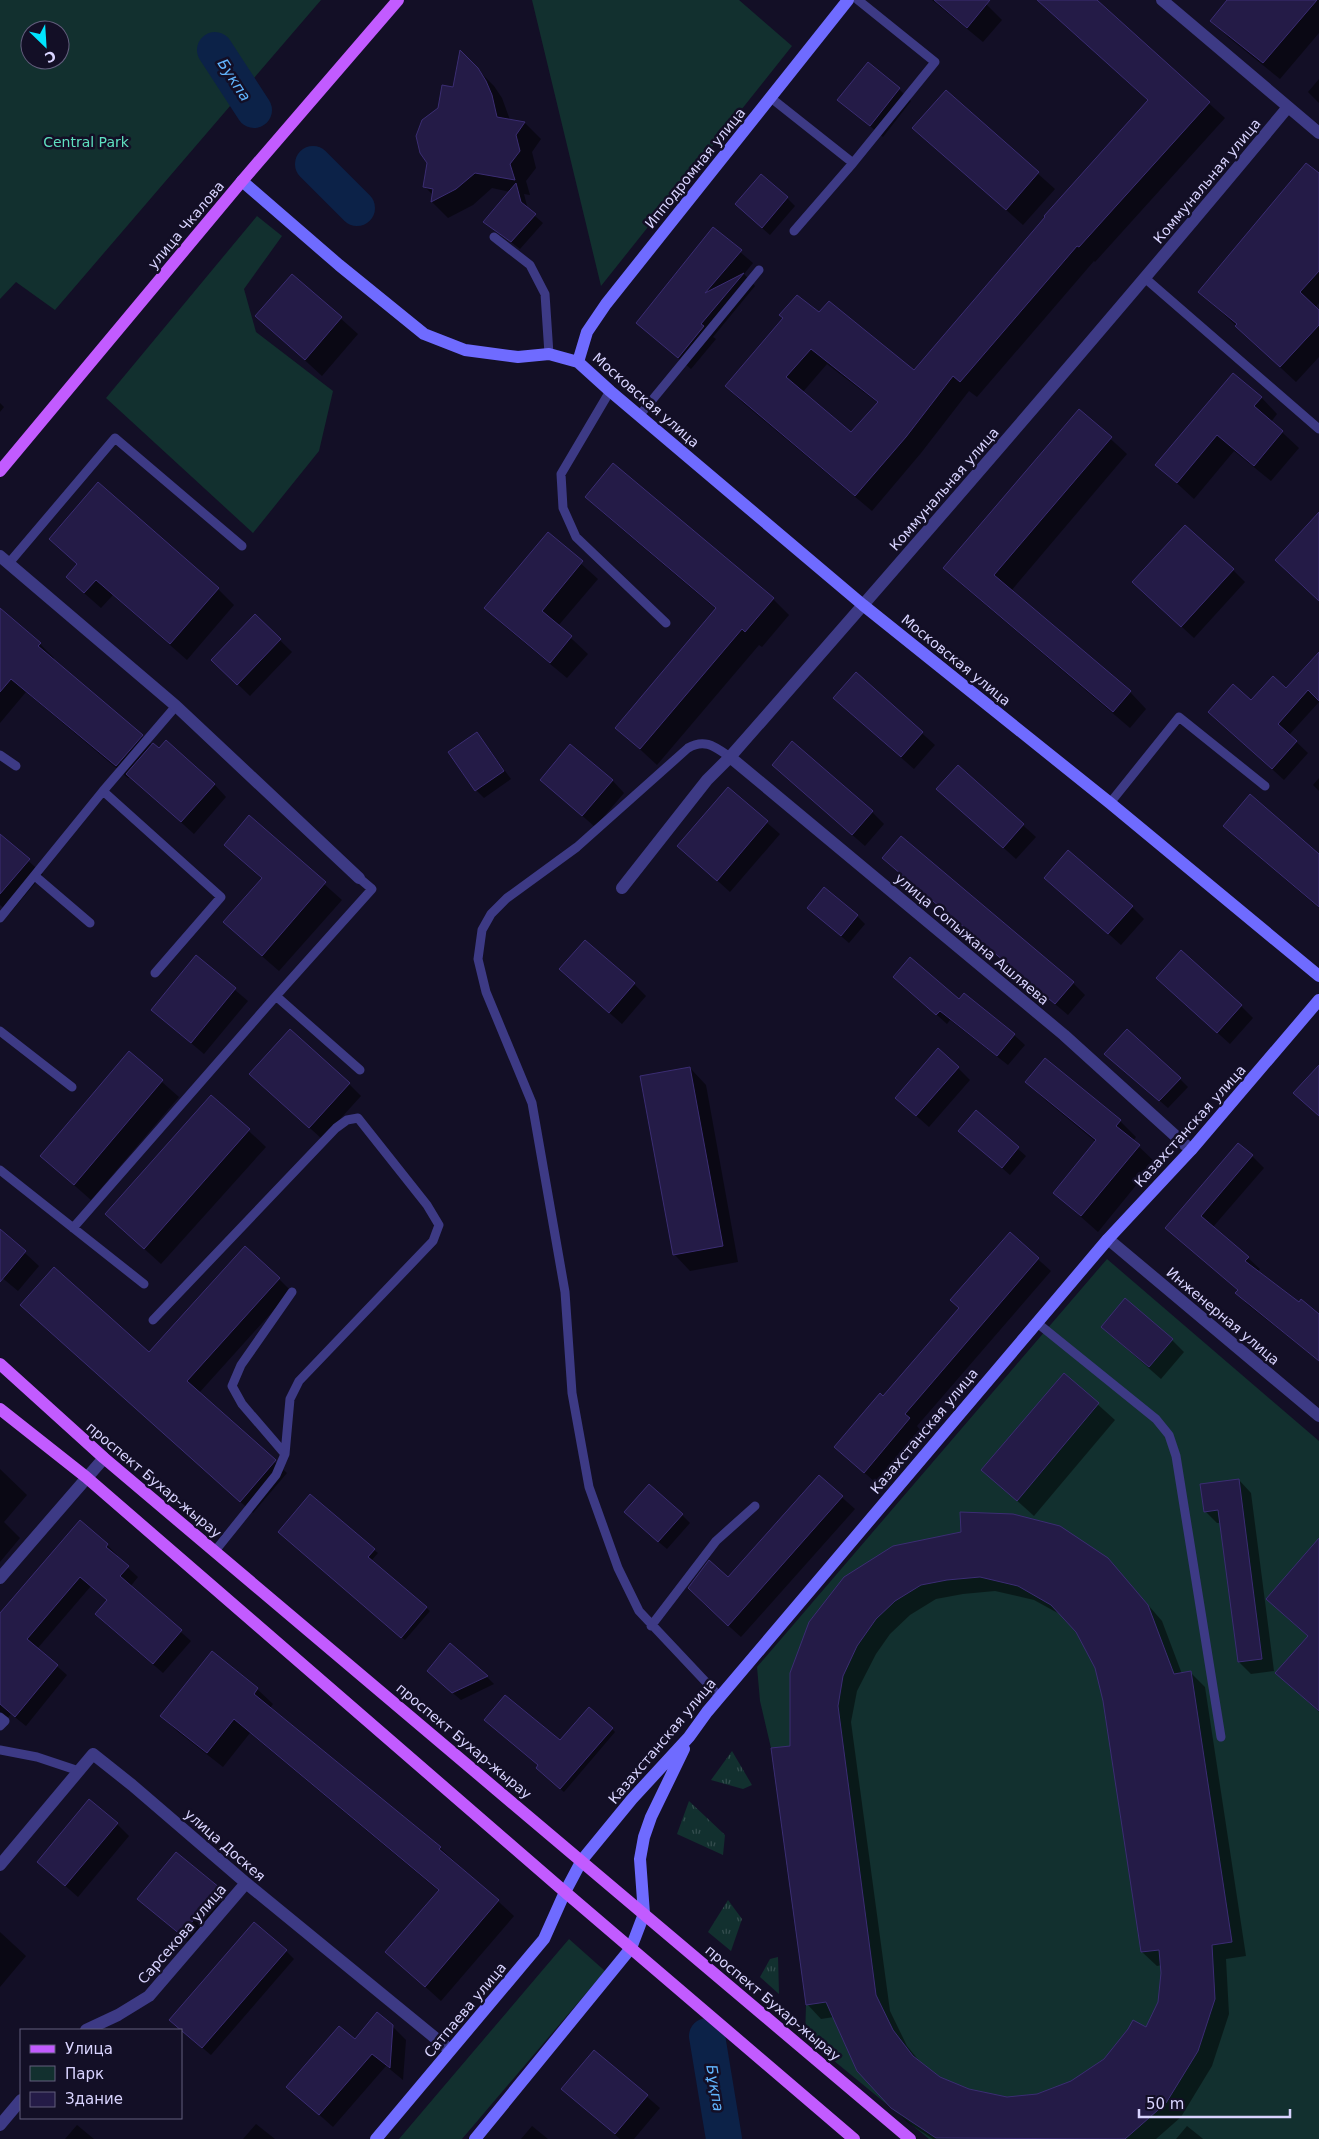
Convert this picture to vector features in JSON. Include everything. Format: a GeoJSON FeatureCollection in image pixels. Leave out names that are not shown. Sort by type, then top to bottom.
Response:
{"type":"FeatureCollection","features":[{"type":"Feature","properties":{"kind":"main road","name":"улица Чкалова"},"geometry":{"type":"LineString","coordinates":[[0,471],[242,181],[398,0]]}},
{"type":"Feature","properties":{"kind":"main road","name":"Ипподромная улица"},"geometry":{"type":"LineString","coordinates":[[578,362],[587,332],[606,304],[848,0]]}},
{"type":"Feature","properties":{"kind":"main road"},"geometry":{"type":"LineString","coordinates":[[242,181],[339,265],[424,334],[465,350],[518,357],[549,354],[578,362]]}},
{"type":"Feature","properties":{"kind":"main road","name":"Московская улица"},"geometry":{"type":"LineString","coordinates":[[578,362],[610,392],[863,605],[1110,803],[1319,976]]}},
{"type":"Feature","properties":{"kind":"main road","name":"Казахстанская улица"},"geometry":{"type":"LineString","coordinates":[[565,1892],[582,1860],[632,1799],[689,1737],[720,1697],[1036,1322],[1108,1239],[1191,1150],[1319,1000]]}},
{"type":"Feature","properties":{"kind":"main road","name":"проспект Бухар-жырау"},"geometry":{"type":"LineString","coordinates":[[0,1364],[104,1458],[910,2139]]}},
{"type":"Feature","properties":{"kind":"main road"},"geometry":{"type":"LineString","coordinates":[[0,1409],[86,1477],[565,1892],[854,2139]]}},
{"type":"Feature","properties":{"kind":"main road"},"geometry":{"type":"LineString","coordinates":[[475,2139],[631,1948],[644,1914],[640,1858],[644,1837],[651,1817],[689,1737]]}},
{"type":"Feature","properties":{"kind":"main road","name":"Сатпаева улица"},"geometry":{"type":"LineString","coordinates":[[376,2139],[544,1939],[565,1892]]}},
{"type":"Feature","properties":{"kind":"street"},"geometry":{"type":"LineString","coordinates":[[1162,0],[1319,132]]}},
{"type":"Feature","properties":{"kind":"street","name":"Коммунальная улица"},"geometry":{"type":"LineString","coordinates":[[622,888],[707,780],[730,757],[1146,279],[1288,107]]}},
{"type":"Feature","properties":{"kind":"street"},"geometry":{"type":"LineString","coordinates":[[4,559],[176,706],[359,878]]}},
{"type":"Feature","properties":{"kind":"street","name":"улица Сопыжана Ашляева"},"geometry":{"type":"LineString","coordinates":[[730,757],[1064,1035],[1191,1150]]}},
{"type":"Feature","properties":{"kind":"street","name":"Инженерная улица"},"geometry":{"type":"LineString","coordinates":[[1108,1239],[1319,1416]]}},
{"type":"Feature","properties":{"kind":"street"},"geometry":{"type":"LineString","coordinates":[[0,1578],[104,1458]]}},
{"type":"Feature","properties":{"kind":"street","name":"улица Доскея"},"geometry":{"type":"LineString","coordinates":[[0,1865],[93,1754],[132,1784],[246,1883],[450,2050]]}},
{"type":"Feature","properties":{"kind":"street","name":"Сарсекова улица"},"geometry":{"type":"LineString","coordinates":[[88,2029],[118,2015],[150,1996],[246,1883]]}},
{"type":"Feature","properties":{"kind":"street"},"geometry":{"type":"LineString","coordinates":[[0,2125],[20,2101]]}},
{"type":"Feature","properties":{"kind":"lane"},"geometry":{"type":"LineString","coordinates":[[794,230],[853,163],[935,62],[858,0]]}},
{"type":"Feature","properties":{"kind":"lane"},"geometry":{"type":"LineString","coordinates":[[771,98],[853,163]]}},
{"type":"Feature","properties":{"kind":"lane"},"geometry":{"type":"LineString","coordinates":[[494,237],[530,266],[545,294],[549,354]]}},
{"type":"Feature","properties":{"kind":"lane"},"geometry":{"type":"LineString","coordinates":[[639,416],[760,270]]}},
{"type":"Feature","properties":{"kind":"lane"},"geometry":{"type":"LineString","coordinates":[[1146,279],[1319,429]]}},
{"type":"Feature","properties":{"kind":"lane"},"geometry":{"type":"LineString","coordinates":[[610,392],[561,474],[563,508],[576,537],[666,624]]}},
{"type":"Feature","properties":{"kind":"lane"},"geometry":{"type":"LineString","coordinates":[[4,559],[115,438],[242,546]]}},
{"type":"Feature","properties":{"kind":"lane"},"geometry":{"type":"LineString","coordinates":[[0,918],[103,791],[176,706]]}},
{"type":"Feature","properties":{"kind":"lane"},"geometry":{"type":"LineString","coordinates":[[1110,803],[1179,717],[1265,786]]}},
{"type":"Feature","properties":{"kind":"lane"},"geometry":{"type":"LineString","coordinates":[[720,1697],[651,1626],[639,1610],[618,1568],[589,1487],[572,1393],[565,1292],[532,1103],[486,992],[478,960],[482,930],[491,914],[507,898],[576,847],[688,748],[697,743],[707,743],[730,757]]}},
{"type":"Feature","properties":{"kind":"lane"},"geometry":{"type":"LineString","coordinates":[[0,755],[16,766]]}},
{"type":"Feature","properties":{"kind":"lane"},"geometry":{"type":"LineString","coordinates":[[103,791],[221,897],[155,973]]}},
{"type":"Feature","properties":{"kind":"lane"},"geometry":{"type":"LineString","coordinates":[[35,876],[90,923]]}},
{"type":"Feature","properties":{"kind":"lane"},"geometry":{"type":"LineString","coordinates":[[72,1228],[372,889],[359,878]]}},
{"type":"Feature","properties":{"kind":"lane"},"geometry":{"type":"LineString","coordinates":[[276,996],[360,1070]]}},
{"type":"Feature","properties":{"kind":"lane"},"geometry":{"type":"LineString","coordinates":[[0,1030],[72,1087]]}},
{"type":"Feature","properties":{"kind":"lane"},"geometry":{"type":"LineString","coordinates":[[153,1320],[336,1128],[347,1120],[358,1118],[427,1204],[439,1224],[433,1241],[299,1381],[290,1399],[285,1454],[276,1475],[215,1551]]}},
{"type":"Feature","properties":{"kind":"lane"},"geometry":{"type":"LineString","coordinates":[[0,1170],[144,1284]]}},
{"type":"Feature","properties":{"kind":"lane"},"geometry":{"type":"LineString","coordinates":[[285,1454],[242,1404],[232,1386],[241,1365],[292,1292]]}},
{"type":"Feature","properties":{"kind":"lane"},"geometry":{"type":"LineString","coordinates":[[1036,1322],[1156,1419],[1170,1435],[1176,1456],[1221,1737]]}},
{"type":"Feature","properties":{"kind":"lane"},"geometry":{"type":"LineString","coordinates":[[651,1626],[716,1541],[755,1506]]}},
{"type":"Feature","properties":{"kind":"lane"},"geometry":{"type":"LineString","coordinates":[[0,1717],[5,1721],[0,1726]]}},
{"type":"Feature","properties":{"kind":"lane"},"geometry":{"type":"LineString","coordinates":[[0,1750],[37,1757],[79,1771]]}},
{"type":"Feature","properties":{"kind":"green space","name":"Central Park"},"geometry":{"type":"Polygon","coordinates":[[[0,0],[321,0],[55,310],[16,282],[0,299],[0,0]]]}},
{"type":"Feature","properties":{"kind":"green space"},"geometry":{"type":"Polygon","coordinates":[[[532,0],[739,0],[792,46],[601,286],[532,0]]]}},
{"type":"Feature","properties":{"kind":"green space"},"geometry":{"type":"Polygon","coordinates":[[[257,216],[282,236],[244,289],[256,332],[333,391],[319,451],[253,533],[106,398],[257,216]]]}},
{"type":"Feature","properties":{"kind":"green space"},"geometry":{"type":"Polygon","coordinates":[[[1107,1259],[1319,1441],[1319,2139],[929,2139],[805,2037],[806,2005],[771,1748],[760,1701],[757,1667],[1107,1259]]]}},
{"type":"Feature","properties":{"kind":"green space"},"geometry":{"type":"Polygon","coordinates":[[[732,1751],[752,1785],[743,1789],[711,1780],[732,1751]]]}},
{"type":"Feature","properties":{"kind":"green space"},"geometry":{"type":"Polygon","coordinates":[[[689,1801],[725,1835],[723,1855],[677,1834],[689,1801]]]}},
{"type":"Feature","properties":{"kind":"green space"},"geometry":{"type":"Polygon","coordinates":[[[728,1900],[742,1919],[731,1951],[708,1932],[728,1900]]]}},
{"type":"Feature","properties":{"kind":"green space"},"geometry":{"type":"Polygon","coordinates":[[[569,1939],[605,1971],[462,2139],[399,2139],[569,1939]]]}},
{"type":"Feature","properties":{"kind":"green space"},"geometry":{"type":"Polygon","coordinates":[[[778,1957],[779,1994],[760,1977],[770,1959],[778,1957]]]}},
{"type":"Feature","properties":{"kind":"building"},"geometry":{"type":"Polygon","coordinates":[[[934,0],[990,0],[967,28],[934,0]]]}},
{"type":"Feature","properties":{"kind":"building"},"geometry":{"type":"Polygon","coordinates":[[[1037,0],[1097,0],[1210,102],[1079,247],[1077,246],[960,382],[953,376],[906,437],[855,496],[725,386],[783,318],[779,315],[797,295],[819,312],[829,301],[914,370],[1044,216],[1148,100],[1037,0]],[[811,349],[786,377],[851,432],[878,402],[811,349]]]}},
{"type":"Feature","properties":{"kind":"building"},"geometry":{"type":"Polygon","coordinates":[[[1227,0],[1317,0],[1263,63],[1210,21],[1227,0]]]}},
{"type":"Feature","properties":{"kind":"building"},"geometry":{"type":"Polygon","coordinates":[[[460,50],[478,68],[486,81],[492,95],[497,117],[525,122],[516,135],[520,151],[510,164],[515,180],[475,173],[456,189],[431,202],[433,189],[423,187],[427,163],[420,153],[416,136],[422,120],[438,108],[442,85],[453,87],[460,50]]]}},
{"type":"Feature","properties":{"kind":"building"},"geometry":{"type":"Polygon","coordinates":[[[868,62],[900,88],[870,126],[837,100],[868,62]]]}},
{"type":"Feature","properties":{"kind":"building"},"geometry":{"type":"Polygon","coordinates":[[[946,90],[1039,172],[1006,210],[912,128],[946,90]]]}},
{"type":"Feature","properties":{"kind":"building"},"geometry":{"type":"Polygon","coordinates":[[[1306,163],[1319,173],[1319,271],[1300,292],[1319,310],[1319,325],[1280,367],[1235,326],[1237,324],[1198,292],[1306,163]]]}},
{"type":"Feature","properties":{"kind":"building"},"geometry":{"type":"Polygon","coordinates":[[[761,174],[788,197],[762,228],[735,204],[761,174]]]}},
{"type":"Feature","properties":{"kind":"building"},"geometry":{"type":"Polygon","coordinates":[[[516,183],[521,202],[536,214],[511,242],[483,222],[516,183]]]}},
{"type":"Feature","properties":{"kind":"building"},"geometry":{"type":"Polygon","coordinates":[[[713,227],[742,250],[705,293],[744,273],[701,324],[704,326],[678,358],[636,323],[713,227]]]}},
{"type":"Feature","properties":{"kind":"building"},"geometry":{"type":"Polygon","coordinates":[[[292,274],[342,317],[305,360],[255,316],[292,274]]]}},
{"type":"Feature","properties":{"kind":"building"},"geometry":{"type":"Polygon","coordinates":[[[1233,373],[1262,397],[1254,406],[1283,431],[1254,466],[1217,435],[1177,483],[1155,465],[1233,373]]]}},
{"type":"Feature","properties":{"kind":"building"},"geometry":{"type":"Polygon","coordinates":[[[1079,409],[1112,437],[994,575],[1131,691],[1113,712],[943,568],[1079,409]]]}},
{"type":"Feature","properties":{"kind":"building"},"geometry":{"type":"Polygon","coordinates":[[[613,463],[774,598],[745,632],[742,629],[640,749],[615,728],[716,608],[585,497],[613,463]]]}},
{"type":"Feature","properties":{"kind":"building"},"geometry":{"type":"Polygon","coordinates":[[[98,482],[219,588],[170,644],[96,580],[84,593],[66,577],[77,564],[49,539],[98,482]]]}},
{"type":"Feature","properties":{"kind":"building"},"geometry":{"type":"Polygon","coordinates":[[[1319,512],[1319,601],[1275,560],[1319,512]]]}},
{"type":"Feature","properties":{"kind":"building"},"geometry":{"type":"Polygon","coordinates":[[[1185,525],[1234,569],[1181,627],[1132,582],[1185,525]]]}},
{"type":"Feature","properties":{"kind":"building"},"geometry":{"type":"Polygon","coordinates":[[[548,532],[583,561],[542,611],[572,636],[550,663],[484,608],[548,532]]]}},
{"type":"Feature","properties":{"kind":"building"},"geometry":{"type":"Polygon","coordinates":[[[0,608],[41,643],[38,646],[143,735],[116,766],[11,679],[0,692],[0,608]]]}},
{"type":"Feature","properties":{"kind":"building"},"geometry":{"type":"Polygon","coordinates":[[[255,614],[281,639],[237,685],[211,660],[255,614]]]}},
{"type":"Feature","properties":{"kind":"building"},"geometry":{"type":"Polygon","coordinates":[[[1319,652],[1319,701],[1308,690],[1278,724],[1297,741],[1272,769],[1208,712],[1233,684],[1251,700],[1273,676],[1286,688],[1319,652]]]}},
{"type":"Feature","properties":{"kind":"building"},"geometry":{"type":"Polygon","coordinates":[[[856,672],[923,732],[901,757],[833,698],[856,672]]]}},
{"type":"Feature","properties":{"kind":"building"},"geometry":{"type":"Polygon","coordinates":[[[477,732],[504,771],[475,791],[448,752],[477,732]]]}},
{"type":"Feature","properties":{"kind":"building"},"geometry":{"type":"Polygon","coordinates":[[[166,740],[215,784],[181,822],[126,774],[153,743],[159,748],[166,740]]]}},
{"type":"Feature","properties":{"kind":"building"},"geometry":{"type":"Polygon","coordinates":[[[792,741],[873,811],[852,835],[772,765],[792,741]]]}},
{"type":"Feature","properties":{"kind":"building"},"geometry":{"type":"Polygon","coordinates":[[[570,744],[613,780],[582,816],[540,780],[570,744]]]}},
{"type":"Feature","properties":{"kind":"building"},"geometry":{"type":"Polygon","coordinates":[[[958,765],[1024,824],[1003,848],[936,789],[958,765]]]}},
{"type":"Feature","properties":{"kind":"building"},"geometry":{"type":"Polygon","coordinates":[[[728,787],[768,821],[717,881],[677,846],[728,787]]]}},
{"type":"Feature","properties":{"kind":"building"},"geometry":{"type":"Polygon","coordinates":[[[1250,794],[1319,854],[1319,907],[1223,826],[1250,794]]]}},
{"type":"Feature","properties":{"kind":"building"},"geometry":{"type":"Polygon","coordinates":[[[249,815],[326,882],[262,956],[223,922],[262,878],[224,845],[249,815]]]}},
{"type":"Feature","properties":{"kind":"building"},"geometry":{"type":"Polygon","coordinates":[[[0,834],[30,859],[0,894],[0,834]]]}},
{"type":"Feature","properties":{"kind":"building"},"geometry":{"type":"Polygon","coordinates":[[[901,836],[1074,982],[1055,1004],[882,858],[901,836]]]}},
{"type":"Feature","properties":{"kind":"building"},"geometry":{"type":"Polygon","coordinates":[[[1068,850],[1133,906],[1108,934],[1044,878],[1068,850]]]}},
{"type":"Feature","properties":{"kind":"building"},"geometry":{"type":"Polygon","coordinates":[[[824,887],[858,915],[841,936],[807,908],[824,887]]]}},
{"type":"Feature","properties":{"kind":"building"},"geometry":{"type":"Polygon","coordinates":[[[585,940],[635,983],[609,1013],[559,969],[585,940]]]}},
{"type":"Feature","properties":{"kind":"building"},"geometry":{"type":"Polygon","coordinates":[[[1181,950],[1242,1005],[1217,1033],[1156,978],[1181,950]]]}},
{"type":"Feature","properties":{"kind":"building"},"geometry":{"type":"Polygon","coordinates":[[[196,955],[236,988],[191,1043],[151,1010],[196,955]]]}},
{"type":"Feature","properties":{"kind":"building"},"geometry":{"type":"Polygon","coordinates":[[[910,957],[959,999],[964,993],[1015,1034],[997,1056],[940,1011],[936,1015],[893,977],[910,957]]]}},
{"type":"Feature","properties":{"kind":"building"},"geometry":{"type":"Polygon","coordinates":[[[290,1029],[350,1083],[309,1128],[249,1074],[290,1029]]]}},
{"type":"Feature","properties":{"kind":"building"},"geometry":{"type":"Polygon","coordinates":[[[1127,1029],[1181,1078],[1159,1101],[1104,1054],[1127,1029]]]}},
{"type":"Feature","properties":{"kind":"building"},"geometry":{"type":"Polygon","coordinates":[[[938,1048],[959,1067],[916,1116],[895,1098],[938,1048]]]}},
{"type":"Feature","properties":{"kind":"building"},"geometry":{"type":"Polygon","coordinates":[[[129,1051],[163,1080],[74,1185],[40,1156],[129,1051]]]}},
{"type":"Feature","properties":{"kind":"building"},"geometry":{"type":"Polygon","coordinates":[[[1045,1058],[1121,1120],[1116,1126],[1140,1145],[1081,1216],[1053,1193],[1096,1140],[1025,1082],[1045,1058]]]}},
{"type":"Feature","properties":{"kind":"building"},"geometry":{"type":"Polygon","coordinates":[[[1319,1065],[1319,1116],[1293,1093],[1319,1065]]]}},
{"type":"Feature","properties":{"kind":"building"},"geometry":{"type":"Polygon","coordinates":[[[690,1067],[723,1246],[673,1255],[640,1076],[690,1067]]]}},
{"type":"Feature","properties":{"kind":"building"},"geometry":{"type":"Polygon","coordinates":[[[211,1095],[250,1129],[144,1249],[105,1214],[211,1095]]]}},
{"type":"Feature","properties":{"kind":"building"},"geometry":{"type":"Polygon","coordinates":[[[976,1110],[1019,1147],[1002,1168],[958,1131],[976,1110]]]}},
{"type":"Feature","properties":{"kind":"building"},"geometry":{"type":"Polygon","coordinates":[[[1238,1143],[1253,1155],[1201,1216],[1249,1257],[1245,1261],[1299,1302],[1301,1299],[1319,1314],[1319,1361],[1235,1293],[1238,1290],[1165,1228],[1238,1143]]]}},
{"type":"Feature","properties":{"kind":"building"},"geometry":{"type":"Polygon","coordinates":[[[0,1229],[26,1251],[0,1282],[0,1229]]]}},
{"type":"Feature","properties":{"kind":"building"},"geometry":{"type":"Polygon","coordinates":[[[1010,1232],[1039,1258],[905,1414],[910,1418],[864,1473],[834,1447],[880,1393],[883,1396],[959,1308],[950,1300],[1010,1232]]]}},
{"type":"Feature","properties":{"kind":"building"},"geometry":{"type":"Polygon","coordinates":[[[245,1246],[280,1278],[187,1381],[276,1460],[240,1502],[20,1305],[54,1267],[149,1352],[245,1246]]]}},
{"type":"Feature","properties":{"kind":"building"},"geometry":{"type":"Polygon","coordinates":[[[1125,1298],[1173,1339],[1149,1367],[1101,1327],[1125,1298]]]}},
{"type":"Feature","properties":{"kind":"building"},"geometry":{"type":"Polygon","coordinates":[[[1064,1373],[1099,1403],[1017,1501],[981,1470],[1064,1373]]]}},
{"type":"Feature","properties":{"kind":"building"},"geometry":{"type":"Polygon","coordinates":[[[819,1475],[843,1496],[728,1626],[688,1588],[709,1560],[728,1577],[819,1475]]]}},
{"type":"Feature","properties":{"kind":"building"},"geometry":{"type":"Polygon","coordinates":[[[1239,1479],[1262,1659],[1238,1662],[1218,1510],[1204,1512],[1200,1484],[1239,1479]]]}},
{"type":"Feature","properties":{"kind":"building"},"geometry":{"type":"Polygon","coordinates":[[[649,1484],[683,1514],[658,1542],[624,1512],[649,1484]]]}},
{"type":"Feature","properties":{"kind":"building"},"geometry":{"type":"Polygon","coordinates":[[[310,1494],[375,1549],[368,1557],[427,1607],[401,1638],[278,1532],[310,1494]]]}},
{"type":"Feature","properties":{"kind":"building"},"geometry":{"type":"Polygon","coordinates":[[[960,1512],[1013,1514],[1060,1526],[1108,1558],[1148,1605],[1174,1674],[1191,1671],[1232,1942],[1212,1945],[1215,1999],[1198,2051],[1166,2103],[1125,2139],[936,2138],[891,2108],[857,2071],[826,2002],[806,2005],[771,1748],[790,1746],[790,1673],[809,1622],[844,1577],[893,1546],[961,1532],[960,1512]],[[980,1577],[947,1580],[921,1585],[895,1601],[876,1619],[857,1646],[843,1676],[838,1706],[876,1995],[893,2030],[913,2056],[940,2077],[969,2089],[1007,2097],[1037,2094],[1071,2081],[1104,2059],[1133,2020],[1146,2027],[1158,2002],[1161,1973],[1159,1950],[1141,1952],[1103,1701],[1095,1668],[1076,1632],[1051,1605],[1018,1586],[980,1577]]]}},
{"type":"Feature","properties":{"kind":"building"},"geometry":{"type":"Polygon","coordinates":[[[80,1520],[108,1544],[106,1547],[129,1566],[120,1576],[182,1630],[153,1664],[95,1614],[107,1600],[80,1577],[27,1639],[58,1665],[15,1717],[0,1704],[0,1613],[80,1520]]]}},
{"type":"Feature","properties":{"kind":"building"},"geometry":{"type":"Polygon","coordinates":[[[1319,1538],[1319,1711],[1275,1673],[1308,1636],[1266,1599],[1319,1538]]]}},
{"type":"Feature","properties":{"kind":"building"},"geometry":{"type":"Polygon","coordinates":[[[450,1643],[488,1676],[452,1693],[427,1671],[450,1643]]]}},
{"type":"Feature","properties":{"kind":"building"},"geometry":{"type":"Polygon","coordinates":[[[212,1651],[258,1688],[254,1694],[441,1847],[439,1849],[499,1900],[425,1987],[385,1952],[439,1890],[234,1719],[207,1753],[160,1716],[212,1651]]]}},
{"type":"Feature","properties":{"kind":"building"},"geometry":{"type":"Polygon","coordinates":[[[505,1695],[560,1740],[589,1707],[613,1728],[560,1789],[536,1768],[538,1765],[484,1720],[505,1695]]]}},
{"type":"Feature","properties":{"kind":"building"},"geometry":{"type":"Polygon","coordinates":[[[89,1799],[118,1823],[65,1886],[37,1862],[89,1799]]]}},
{"type":"Feature","properties":{"kind":"building"},"geometry":{"type":"Polygon","coordinates":[[[176,1852],[220,1888],[181,1935],[137,1899],[176,1852]]]}},
{"type":"Feature","properties":{"kind":"building"},"geometry":{"type":"Polygon","coordinates":[[[254,1922],[287,1950],[202,2048],[182,2029],[169,2020],[254,1922]]]}},
{"type":"Feature","properties":{"kind":"building"},"geometry":{"type":"Polygon","coordinates":[[[377,2012],[393,2025],[390,2068],[372,2054],[319,2115],[286,2087],[339,2026],[355,2039],[377,2012]]]}},
{"type":"Feature","properties":{"kind":"building"},"geometry":{"type":"Polygon","coordinates":[[[594,2050],[648,2095],[615,2134],[561,2089],[594,2050]]]}},
{"type":"Feature","properties":{"kind":"waterway","name":"Букпа"},"geometry":{"type":"LineString","coordinates":[[215,50],[254,110]]}},
{"type":"Feature","properties":{"kind":"waterway","name":"Букпа"},"geometry":{"type":"LineString","coordinates":[[313,164],[357,208]]}},
{"type":"Feature","properties":{"kind":"waterway","name":"Бұқпа"},"geometry":{"type":"LineString","coordinates":[[707,2036],[724,2139]]}}]}
